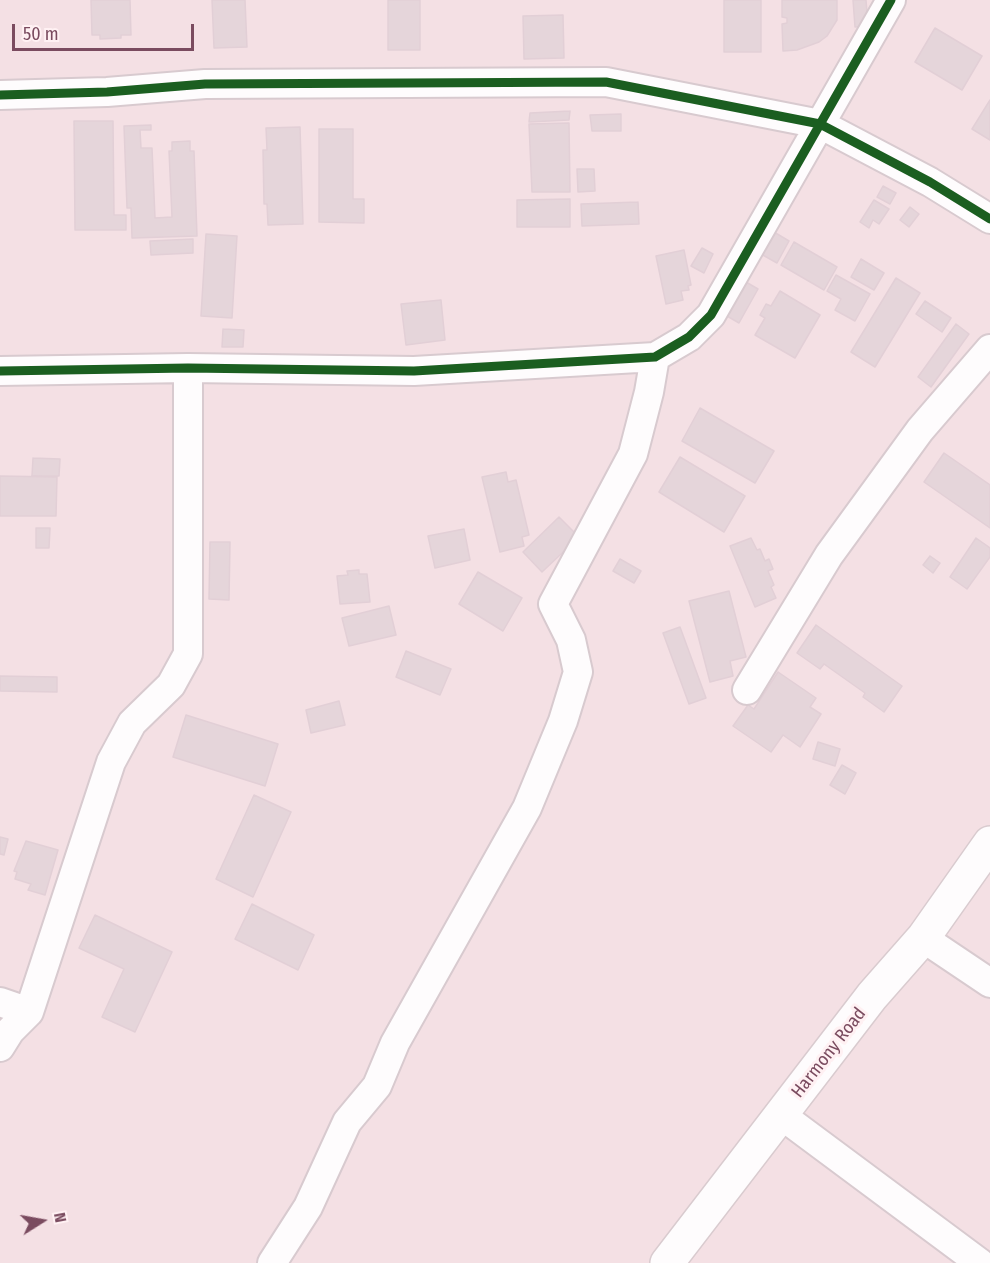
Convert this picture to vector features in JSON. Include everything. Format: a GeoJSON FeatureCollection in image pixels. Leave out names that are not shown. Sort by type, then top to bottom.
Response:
{"type":"FeatureCollection","features":[{"type":"Feature","properties":{"kind":"main road","name":"Harmony Road"},"geometry":{"type":"LineString","coordinates":[[668,1263],[872,996],[923,938],[990,843]]}},
{"type":"Feature","properties":{"kind":"street"},"geometry":{"type":"LineString","coordinates":[[0,371],[188,368],[414,371],[655,357],[689,337],[711,315],[891,0]]}},
{"type":"Feature","properties":{"kind":"street"},"geometry":{"type":"LineString","coordinates":[[0,95],[106,92],[205,84],[606,82],[820,124],[930,182],[990,219]]}},
{"type":"Feature","properties":{"kind":"street"},"geometry":{"type":"LineString","coordinates":[[747,690],[829,555],[920,430],[990,349]]}},
{"type":"Feature","properties":{"kind":"street"},"geometry":{"type":"LineString","coordinates":[[273,1263],[308,1207],[347,1122],[377,1086],[395,1043],[527,808],[563,721],[578,672],[571,640],[553,604],[633,454],[649,392],[655,357]]}},
{"type":"Feature","properties":{"kind":"street"},"geometry":{"type":"LineString","coordinates":[[0,1047],[10,1031],[29,1012],[111,762],[132,723],[171,685],[188,654],[188,368]]}},
{"type":"Feature","properties":{"kind":"street"},"geometry":{"type":"LineString","coordinates":[[923,938],[990,983]]}},
{"type":"Feature","properties":{"kind":"street"},"geometry":{"type":"LineString","coordinates":[[0,1002],[29,1012]]}},
{"type":"Feature","properties":{"kind":"street"},"geometry":{"type":"LineString","coordinates":[[781,1114],[980,1263]]}},
{"type":"Feature","properties":{"kind":"shaded area"},"geometry":{"type":"Polygon","coordinates":[[[0,0],[990,0],[990,1263],[0,1263],[0,0]]]}},
{"type":"Feature","properties":{"kind":"building"},"geometry":{"type":"Polygon","coordinates":[[[91,0],[130,0],[131,35],[100,39],[100,35],[92,35],[91,0]]]}},
{"type":"Feature","properties":{"kind":"building"},"geometry":{"type":"Polygon","coordinates":[[[212,0],[245,0],[247,47],[214,48],[212,0]]]}},
{"type":"Feature","properties":{"kind":"building"},"geometry":{"type":"Polygon","coordinates":[[[388,0],[420,0],[420,50],[388,50],[388,0]]]}},
{"type":"Feature","properties":{"kind":"building"},"geometry":{"type":"Polygon","coordinates":[[[724,0],[761,0],[761,52],[724,52],[724,0]]]}},
{"type":"Feature","properties":{"kind":"building"},"geometry":{"type":"Polygon","coordinates":[[[782,0],[837,0],[837,20],[827,36],[819,42],[797,50],[783,51],[782,24],[787,23],[787,18],[782,17],[782,0]]]}},
{"type":"Feature","properties":{"kind":"building"},"geometry":{"type":"Polygon","coordinates":[[[853,0],[866,0],[868,26],[855,27],[853,0]]]}},
{"type":"Feature","properties":{"kind":"building"},"geometry":{"type":"Polygon","coordinates":[[[563,15],[564,58],[524,59],[523,16],[563,15]]]}},
{"type":"Feature","properties":{"kind":"building"},"geometry":{"type":"Polygon","coordinates":[[[935,28],[982,56],[962,90],[915,62],[935,28]]]}},
{"type":"Feature","properties":{"kind":"building"},"geometry":{"type":"Polygon","coordinates":[[[990,100],[990,140],[972,129],[990,100]]]}},
{"type":"Feature","properties":{"kind":"building"},"geometry":{"type":"Polygon","coordinates":[[[570,111],[569,120],[529,122],[530,113],[570,111]]]}},
{"type":"Feature","properties":{"kind":"building"},"geometry":{"type":"Polygon","coordinates":[[[621,114],[621,131],[592,131],[590,115],[621,114]]]}},
{"type":"Feature","properties":{"kind":"building"},"geometry":{"type":"Polygon","coordinates":[[[74,121],[113,121],[114,215],[126,215],[126,230],[75,230],[74,121]]]}},
{"type":"Feature","properties":{"kind":"building"},"geometry":{"type":"Polygon","coordinates":[[[569,123],[570,192],[532,192],[529,124],[569,123]]]}},
{"type":"Feature","properties":{"kind":"building"},"geometry":{"type":"Polygon","coordinates":[[[151,125],[151,130],[140,130],[141,148],[152,148],[155,218],[172,217],[169,151],[172,151],[172,142],[190,141],[190,151],[194,151],[197,236],[132,238],[131,208],[127,208],[124,126],[151,125]]]}},
{"type":"Feature","properties":{"kind":"building"},"geometry":{"type":"Polygon","coordinates":[[[300,127],[303,224],[268,225],[267,204],[264,204],[263,150],[267,150],[266,128],[300,127]]]}},
{"type":"Feature","properties":{"kind":"building"},"geometry":{"type":"Polygon","coordinates":[[[319,129],[353,129],[353,199],[364,199],[364,223],[319,222],[319,129]]]}},
{"type":"Feature","properties":{"kind":"building"},"geometry":{"type":"Polygon","coordinates":[[[577,169],[594,169],[595,191],[578,192],[577,169]]]}},
{"type":"Feature","properties":{"kind":"building"},"geometry":{"type":"Polygon","coordinates":[[[883,186],[896,193],[890,204],[877,197],[883,186]]]}},
{"type":"Feature","properties":{"kind":"building"},"geometry":{"type":"Polygon","coordinates":[[[570,199],[570,227],[517,227],[517,200],[570,199]]]}},
{"type":"Feature","properties":{"kind":"building"},"geometry":{"type":"Polygon","coordinates":[[[874,200],[889,209],[879,224],[873,220],[869,228],[860,222],[874,200]]]}},
{"type":"Feature","properties":{"kind":"building"},"geometry":{"type":"Polygon","coordinates":[[[638,202],[639,224],[582,226],[581,204],[638,202]]]}},
{"type":"Feature","properties":{"kind":"building"},"geometry":{"type":"Polygon","coordinates":[[[910,207],[919,214],[909,227],[900,220],[910,207]]]}},
{"type":"Feature","properties":{"kind":"building"},"geometry":{"type":"Polygon","coordinates":[[[774,232],[789,241],[777,263],[761,254],[774,232]]]}},
{"type":"Feature","properties":{"kind":"building"},"geometry":{"type":"Polygon","coordinates":[[[206,234],[237,236],[232,318],[201,316],[206,234]]]}},
{"type":"Feature","properties":{"kind":"building"},"geometry":{"type":"Polygon","coordinates":[[[193,239],[193,253],[151,255],[150,241],[193,239]]]}},
{"type":"Feature","properties":{"kind":"building"},"geometry":{"type":"Polygon","coordinates":[[[794,242],[837,267],[824,290],[781,265],[794,242]]]}},
{"type":"Feature","properties":{"kind":"building"},"geometry":{"type":"Polygon","coordinates":[[[702,248],[713,254],[704,273],[691,266],[702,248]]]}},
{"type":"Feature","properties":{"kind":"building"},"geometry":{"type":"Polygon","coordinates":[[[684,250],[691,285],[688,286],[689,290],[681,291],[683,300],[666,304],[656,256],[684,250]]]}},
{"type":"Feature","properties":{"kind":"building"},"geometry":{"type":"Polygon","coordinates":[[[861,259],[884,273],[874,290],[851,277],[861,259]]]}},
{"type":"Feature","properties":{"kind":"building"},"geometry":{"type":"Polygon","coordinates":[[[836,275],[870,294],[855,321],[835,310],[841,299],[827,291],[836,275]]]}},
{"type":"Feature","properties":{"kind":"building"},"geometry":{"type":"Polygon","coordinates":[[[896,278],[920,293],[875,367],[851,352],[896,278]]]}},
{"type":"Feature","properties":{"kind":"building"},"geometry":{"type":"Polygon","coordinates":[[[746,282],[758,289],[739,323],[727,316],[746,282]]]}},
{"type":"Feature","properties":{"kind":"building"},"geometry":{"type":"Polygon","coordinates":[[[780,291],[820,315],[795,358],[755,335],[765,318],[760,315],[766,304],[771,306],[780,291]]]}},
{"type":"Feature","properties":{"kind":"building"},"geometry":{"type":"Polygon","coordinates":[[[441,300],[445,340],[406,345],[401,304],[441,300]]]}},
{"type":"Feature","properties":{"kind":"building"},"geometry":{"type":"Polygon","coordinates":[[[925,301],[951,318],[942,332],[916,314],[925,301]]]}},
{"type":"Feature","properties":{"kind":"building"},"geometry":{"type":"Polygon","coordinates":[[[956,324],[969,334],[931,387],[918,377],[956,324]]]}},
{"type":"Feature","properties":{"kind":"building"},"geometry":{"type":"Polygon","coordinates":[[[223,329],[244,330],[243,347],[222,347],[223,329]]]}},
{"type":"Feature","properties":{"kind":"building"},"geometry":{"type":"Polygon","coordinates":[[[700,408],[774,451],[755,483],[682,441],[700,408]]]}},
{"type":"Feature","properties":{"kind":"building"},"geometry":{"type":"Polygon","coordinates":[[[944,453],[990,485],[990,528],[924,482],[944,453]]]}},
{"type":"Feature","properties":{"kind":"building"},"geometry":{"type":"Polygon","coordinates":[[[680,457],[745,496],[724,532],[659,492],[680,457]]]}},
{"type":"Feature","properties":{"kind":"building"},"geometry":{"type":"Polygon","coordinates":[[[33,458],[60,459],[59,476],[32,476],[33,458]]]}},
{"type":"Feature","properties":{"kind":"building"},"geometry":{"type":"Polygon","coordinates":[[[506,472],[508,482],[516,480],[529,535],[522,537],[524,546],[500,552],[482,477],[506,472]]]}},
{"type":"Feature","properties":{"kind":"building"},"geometry":{"type":"Polygon","coordinates":[[[0,476],[57,477],[56,516],[0,516],[0,476]]]}},
{"type":"Feature","properties":{"kind":"building"},"geometry":{"type":"Polygon","coordinates":[[[559,517],[579,537],[542,572],[523,552],[559,517]]]}},
{"type":"Feature","properties":{"kind":"building"},"geometry":{"type":"Polygon","coordinates":[[[36,528],[50,528],[49,548],[36,548],[36,528]]]}},
{"type":"Feature","properties":{"kind":"building"},"geometry":{"type":"Polygon","coordinates":[[[464,529],[470,560],[435,568],[428,536],[464,529]]]}},
{"type":"Feature","properties":{"kind":"building"},"geometry":{"type":"Polygon","coordinates":[[[751,538],[757,550],[760,549],[765,561],[769,559],[773,569],[768,571],[776,598],[755,607],[730,546],[751,538]]]}},
{"type":"Feature","properties":{"kind":"building"},"geometry":{"type":"Polygon","coordinates":[[[976,538],[990,548],[990,557],[967,589],[950,577],[976,538]]]}},
{"type":"Feature","properties":{"kind":"building"},"geometry":{"type":"Polygon","coordinates":[[[210,542],[230,542],[229,600],[209,599],[210,542]]]}},
{"type":"Feature","properties":{"kind":"building"},"geometry":{"type":"Polygon","coordinates":[[[930,556],[940,563],[933,573],[923,565],[930,556]]]}},
{"type":"Feature","properties":{"kind":"building"},"geometry":{"type":"Polygon","coordinates":[[[620,559],[641,571],[634,583],[613,571],[620,559]]]}},
{"type":"Feature","properties":{"kind":"building"},"geometry":{"type":"Polygon","coordinates":[[[359,570],[359,574],[367,574],[370,602],[340,604],[337,576],[348,575],[347,571],[359,570]]]}},
{"type":"Feature","properties":{"kind":"building"},"geometry":{"type":"Polygon","coordinates":[[[478,572],[522,598],[503,631],[459,604],[478,572]]]}},
{"type":"Feature","properties":{"kind":"building"},"geometry":{"type":"Polygon","coordinates":[[[729,591],[746,657],[730,661],[733,676],[710,682],[689,601],[729,591]]]}},
{"type":"Feature","properties":{"kind":"building"},"geometry":{"type":"Polygon","coordinates":[[[389,606],[396,635],[349,646],[342,618],[389,606]]]}},
{"type":"Feature","properties":{"kind":"building"},"geometry":{"type":"Polygon","coordinates":[[[816,625],[902,686],[884,712],[863,697],[865,693],[824,664],[820,669],[797,653],[816,625]]]}},
{"type":"Feature","properties":{"kind":"building"},"geometry":{"type":"Polygon","coordinates":[[[680,627],[706,698],[689,704],[663,633],[680,627]]]}},
{"type":"Feature","properties":{"kind":"building"},"geometry":{"type":"Polygon","coordinates":[[[406,651],[451,669],[440,695],[396,677],[406,651]]]}},
{"type":"Feature","properties":{"kind":"building"},"geometry":{"type":"Polygon","coordinates":[[[778,672],[816,698],[810,707],[821,714],[800,747],[783,735],[771,752],[733,726],[748,705],[754,709],[778,672]]]}},
{"type":"Feature","properties":{"kind":"building"},"geometry":{"type":"Polygon","coordinates":[[[0,676],[57,677],[57,692],[0,691],[0,676]]]}},
{"type":"Feature","properties":{"kind":"building"},"geometry":{"type":"Polygon","coordinates":[[[339,701],[345,725],[311,733],[306,710],[339,701]]]}},
{"type":"Feature","properties":{"kind":"building"},"geometry":{"type":"Polygon","coordinates":[[[186,715],[278,744],[265,786],[173,757],[186,715]]]}},
{"type":"Feature","properties":{"kind":"building"},"geometry":{"type":"Polygon","coordinates":[[[818,742],[840,749],[835,766],[813,759],[818,742]]]}},
{"type":"Feature","properties":{"kind":"building"},"geometry":{"type":"Polygon","coordinates":[[[842,765],[856,773],[845,794],[830,785],[842,765]]]}},
{"type":"Feature","properties":{"kind":"building"},"geometry":{"type":"Polygon","coordinates":[[[254,795],[291,812],[253,897],[216,879],[254,795]]]}},
{"type":"Feature","properties":{"kind":"building"},"geometry":{"type":"Polygon","coordinates":[[[0,837],[8,839],[4,855],[0,854],[0,837]]]}},
{"type":"Feature","properties":{"kind":"building"},"geometry":{"type":"Polygon","coordinates":[[[26,841],[58,850],[45,895],[28,890],[31,884],[15,879],[17,872],[14,871],[26,841]]]}},
{"type":"Feature","properties":{"kind":"building"},"geometry":{"type":"Polygon","coordinates":[[[252,904],[314,935],[298,970],[235,939],[252,904]]]}},
{"type":"Feature","properties":{"kind":"building"},"geometry":{"type":"Polygon","coordinates":[[[95,915],[172,952],[135,1032],[102,1017],[124,969],[79,948],[95,915]]]}},
{"type":"Feature","properties":{"kind":"cycle path"},"geometry":{"type":"LineString","coordinates":[[0,371],[188,368],[414,371],[655,357],[689,337],[711,315],[891,0]]}},
{"type":"Feature","properties":{"kind":"cycle path"},"geometry":{"type":"LineString","coordinates":[[0,95],[107,92],[205,84],[606,82],[820,124],[930,182],[990,219]]}}]}
